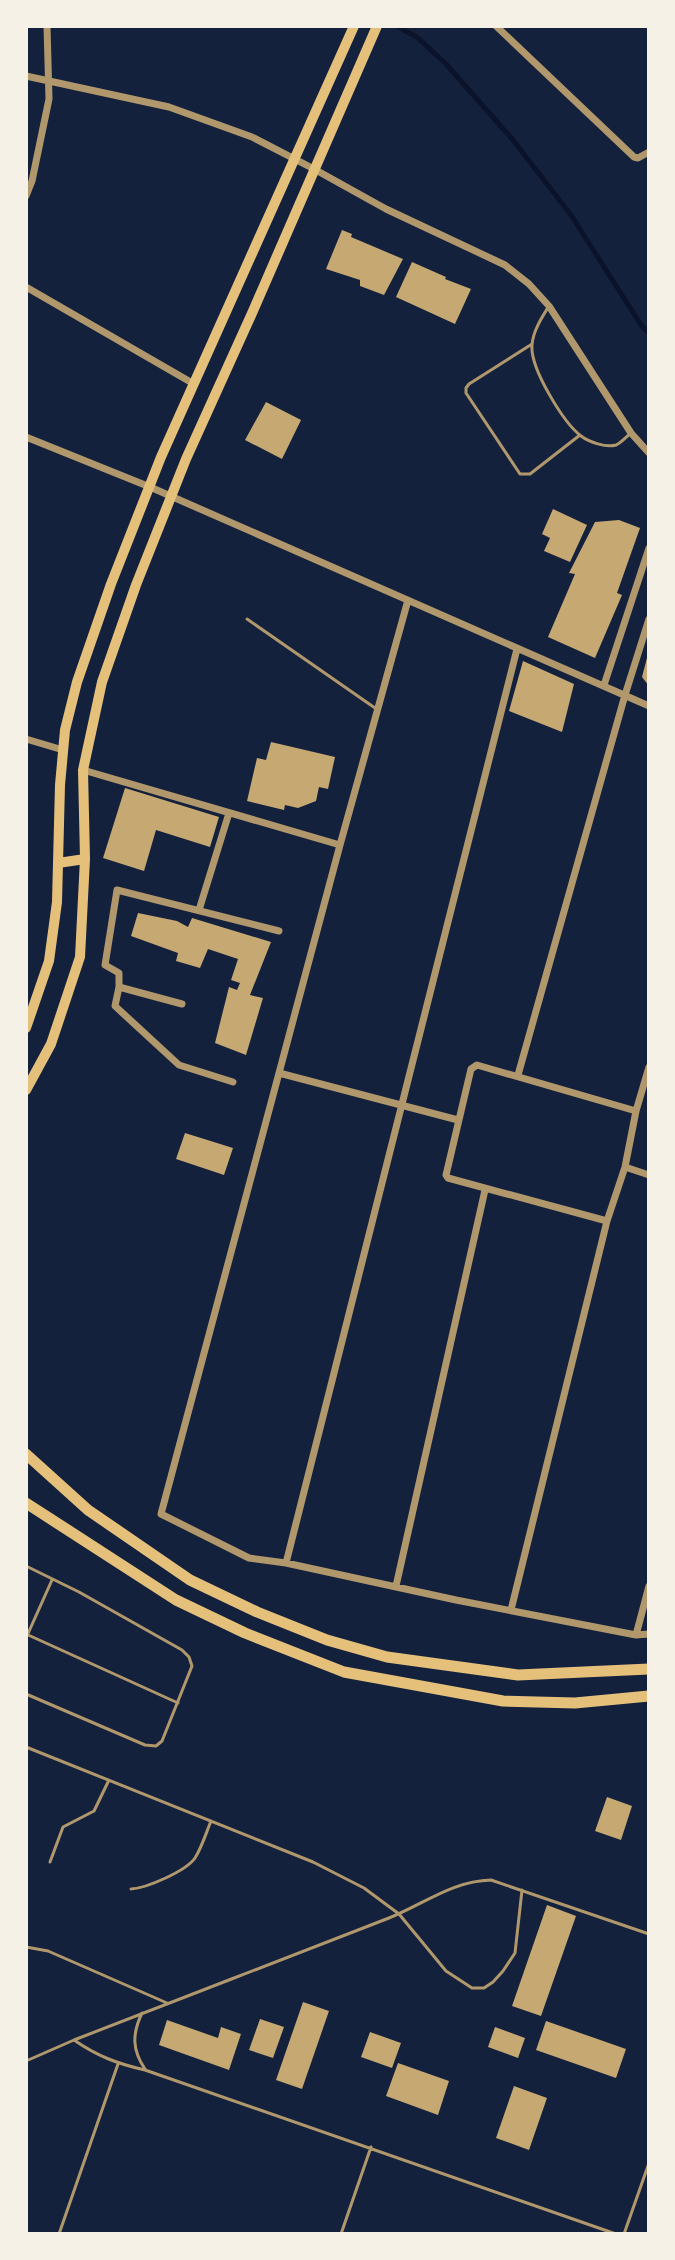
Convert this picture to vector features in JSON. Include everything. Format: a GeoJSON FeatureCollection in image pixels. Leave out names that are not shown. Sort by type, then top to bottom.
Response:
{"type":"FeatureCollection","features":[{"type":"Feature","properties":{"kind":"highway"},"geometry":{"type":"LineString","coordinates":[[26,1454],[88,1510],[190,1580],[257,1612],[327,1640],[387,1657],[518,1675],[649,1669]]}},
{"type":"Feature","properties":{"kind":"highway"},"geometry":{"type":"LineString","coordinates":[[26,1503],[176,1600],[245,1633],[344,1672],[503,1701],[575,1703],[649,1696]]}},
{"type":"Feature","properties":{"kind":"main road"},"geometry":{"type":"LineString","coordinates":[[26,1028],[49,961],[57,902],[60,785],[65,730],[77,682],[111,584],[150,487],[354,26]]}},
{"type":"Feature","properties":{"kind":"main road"},"geometry":{"type":"LineString","coordinates":[[26,1090],[51,1044],[80,957],[85,859],[83,770],[102,682],[186,459],[377,26]]}},
{"type":"Feature","properties":{"kind":"main road"},"geometry":{"type":"LineString","coordinates":[[58,863],[85,859]]}},
{"type":"Feature","properties":{"kind":"street"},"geometry":{"type":"LineString","coordinates":[[26,196],[49,99],[47,26]]}},
{"type":"Feature","properties":{"kind":"street"},"geometry":{"type":"LineString","coordinates":[[496,26],[634,157],[649,152]]}},
{"type":"Feature","properties":{"kind":"street"},"geometry":{"type":"LineString","coordinates":[[26,76],[169,107],[252,137],[386,209],[505,265],[529,284],[549,306],[631,433],[649,453]]}},
{"type":"Feature","properties":{"kind":"street"},"geometry":{"type":"LineString","coordinates":[[26,287],[194,384]]}},
{"type":"Feature","properties":{"kind":"street"},"geometry":{"type":"LineString","coordinates":[[26,437],[150,487],[649,706]]}},
{"type":"Feature","properties":{"kind":"street"},"geometry":{"type":"LineString","coordinates":[[604,685],[649,548]]}},
{"type":"Feature","properties":{"kind":"street"},"geometry":{"type":"LineString","coordinates":[[408,600],[161,1514],[249,1558],[636,1635],[649,1634]]}},
{"type":"Feature","properties":{"kind":"street"},"geometry":{"type":"LineString","coordinates":[[518,1075],[649,619]]}},
{"type":"Feature","properties":{"kind":"street"},"geometry":{"type":"LineString","coordinates":[[286,1563],[517,649]]}},
{"type":"Feature","properties":{"kind":"street"},"geometry":{"type":"LineString","coordinates":[[26,739],[63,750]]}},
{"type":"Feature","properties":{"kind":"street"},"geometry":{"type":"LineString","coordinates":[[83,770],[340,845]]}},
{"type":"Feature","properties":{"kind":"street"},"geometry":{"type":"LineString","coordinates":[[199,910],[229,813]]}},
{"type":"Feature","properties":{"kind":"street"},"geometry":{"type":"LineString","coordinates":[[233,1082],[179,1065],[115,1006],[119,973],[105,965],[117,890],[279,931]]}},
{"type":"Feature","properties":{"kind":"street"},"geometry":{"type":"LineString","coordinates":[[119,987],[182,1004]]}},
{"type":"Feature","properties":{"kind":"street"},"geometry":{"type":"LineString","coordinates":[[607,1221],[448,1178],[446,1175],[458,1120],[474,1066],[518,1075],[636,1111]]}},
{"type":"Feature","properties":{"kind":"street"},"geometry":{"type":"LineString","coordinates":[[511,1610],[607,1221],[625,1167],[649,1067]]}},
{"type":"Feature","properties":{"kind":"street"},"geometry":{"type":"LineString","coordinates":[[279,1073],[458,1120]]}},
{"type":"Feature","properties":{"kind":"street"},"geometry":{"type":"LineString","coordinates":[[625,1167],[649,1175]]}},
{"type":"Feature","properties":{"kind":"street"},"geometry":{"type":"LineString","coordinates":[[396,1586],[485,1190]]}},
{"type":"Feature","properties":{"kind":"street"},"geometry":{"type":"LineString","coordinates":[[636,1635],[649,1586]]}},
{"type":"Feature","properties":{"kind":"lane"},"geometry":{"type":"LineString","coordinates":[[549,306],[532,344],[533,362],[553,401],[580,435],[598,444],[616,445],[631,433]]}},
{"type":"Feature","properties":{"kind":"lane"},"geometry":{"type":"LineString","coordinates":[[532,344],[469,384],[466,393],[520,474],[530,474],[580,435]]}},
{"type":"Feature","properties":{"kind":"lane"},"geometry":{"type":"LineString","coordinates":[[247,619],[378,710]]}},
{"type":"Feature","properties":{"kind":"lane"},"geometry":{"type":"LineString","coordinates":[[26,1566],[186,1653],[191,1662],[191,1672],[162,1741],[156,1746],[148,1747],[26,1694]]}},
{"type":"Feature","properties":{"kind":"lane"},"geometry":{"type":"LineString","coordinates":[[53,1580],[27,1636],[178,1703]]}},
{"type":"Feature","properties":{"kind":"lane"},"geometry":{"type":"LineString","coordinates":[[26,1747],[313,1862],[364,1888],[399,1914],[446,1971],[472,1988],[484,1988],[503,1971],[515,1953],[522,1890]]}},
{"type":"Feature","properties":{"kind":"lane"},"geometry":{"type":"LineString","coordinates":[[50,1862],[63,1827],[94,1811],[109,1780]]}},
{"type":"Feature","properties":{"kind":"lane"},"geometry":{"type":"LineString","coordinates":[[131,1889],[142,1888],[188,1865],[196,1856],[211,1821]]}},
{"type":"Feature","properties":{"kind":"lane"},"geometry":{"type":"LineString","coordinates":[[26,2061],[399,1914],[458,1885],[473,1881],[491,1880],[649,1934]]}},
{"type":"Feature","properties":{"kind":"lane"},"geometry":{"type":"LineString","coordinates":[[26,1947],[48,1951],[168,2003]]}},
{"type":"Feature","properties":{"kind":"lane"},"geometry":{"type":"LineString","coordinates":[[142,2013],[134,2040],[135,2055],[145,2070]]}},
{"type":"Feature","properties":{"kind":"lane"},"geometry":{"type":"LineString","coordinates":[[74,2040],[118,2064],[145,2070],[371,2147],[616,2234]]}},
{"type":"Feature","properties":{"kind":"lane"},"geometry":{"type":"LineString","coordinates":[[59,2234],[118,2064]]}},
{"type":"Feature","properties":{"kind":"lane"},"geometry":{"type":"LineString","coordinates":[[341,2234],[371,2147]]}},
{"type":"Feature","properties":{"kind":"lane"},"geometry":{"type":"LineString","coordinates":[[624,2234],[649,2163]]}},
{"type":"Feature","properties":{"kind":"building"},"geometry":{"type":"Polygon","coordinates":[[[342,230],[352,234],[351,237],[403,259],[384,295],[360,286],[360,280],[326,269],[342,230]]]}},
{"type":"Feature","properties":{"kind":"building"},"geometry":{"type":"Polygon","coordinates":[[[412,262],[471,289],[455,324],[396,297],[412,262]]]}},
{"type":"Feature","properties":{"kind":"building"},"geometry":{"type":"Polygon","coordinates":[[[266,402],[301,420],[282,459],[245,440],[266,402]]]}},
{"type":"Feature","properties":{"kind":"building"},"geometry":{"type":"Polygon","coordinates":[[[553,509],[587,525],[570,562],[544,551],[550,538],[542,534],[553,509]]]}},
{"type":"Feature","properties":{"kind":"building"},"geometry":{"type":"Polygon","coordinates":[[[619,520],[640,528],[617,593],[622,595],[595,658],[548,637],[575,574],[569,573],[595,522],[619,520]]]}},
{"type":"Feature","properties":{"kind":"building"},"geometry":{"type":"Polygon","coordinates":[[[649,654],[649,686],[642,677],[649,654]]]}},
{"type":"Feature","properties":{"kind":"building"},"geometry":{"type":"Polygon","coordinates":[[[523,661],[574,684],[562,732],[509,711],[523,661]]]}},
{"type":"Feature","properties":{"kind":"building"},"geometry":{"type":"Polygon","coordinates":[[[271,742],[335,757],[328,789],[319,787],[316,801],[298,808],[285,805],[284,810],[247,801],[257,758],[266,760],[271,742]]]}},
{"type":"Feature","properties":{"kind":"building"},"geometry":{"type":"Polygon","coordinates":[[[125,788],[219,817],[210,847],[156,830],[144,871],[103,858],[125,788]]]}},
{"type":"Feature","properties":{"kind":"building"},"geometry":{"type":"Polygon","coordinates":[[[138,913],[177,921],[188,927],[192,918],[271,942],[250,995],[263,998],[246,1055],[215,1043],[229,987],[237,990],[240,983],[231,980],[238,959],[208,949],[200,968],[176,961],[178,953],[131,936],[138,913]]]}},
{"type":"Feature","properties":{"kind":"building"},"geometry":{"type":"Polygon","coordinates":[[[185,1133],[233,1148],[224,1175],[176,1159],[185,1133]]]}},
{"type":"Feature","properties":{"kind":"building"},"geometry":{"type":"Polygon","coordinates":[[[607,1797],[632,1806],[621,1840],[595,1831],[607,1797]]]}},
{"type":"Feature","properties":{"kind":"building"},"geometry":{"type":"Polygon","coordinates":[[[547,1905],[576,1916],[541,2016],[512,2006],[547,1905]]]}},
{"type":"Feature","properties":{"kind":"building"},"geometry":{"type":"Polygon","coordinates":[[[303,2002],[329,2011],[302,2089],[276,2080],[303,2002]]]}},
{"type":"Feature","properties":{"kind":"building"},"geometry":{"type":"Polygon","coordinates":[[[260,2019],[284,2027],[273,2058],[249,2050],[260,2019]]]}},
{"type":"Feature","properties":{"kind":"building"},"geometry":{"type":"Polygon","coordinates":[[[167,2020],[218,2038],[221,2027],[241,2034],[229,2070],[159,2045],[167,2020]]]}},
{"type":"Feature","properties":{"kind":"building"},"geometry":{"type":"Polygon","coordinates":[[[546,2021],[626,2049],[616,2078],[536,2050],[546,2021]]]}},
{"type":"Feature","properties":{"kind":"building"},"geometry":{"type":"Polygon","coordinates":[[[495,2027],[525,2038],[518,2058],[488,2047],[495,2027]]]}},
{"type":"Feature","properties":{"kind":"building"},"geometry":{"type":"Polygon","coordinates":[[[370,2032],[401,2043],[392,2068],[361,2057],[370,2032]]]}},
{"type":"Feature","properties":{"kind":"building"},"geometry":{"type":"Polygon","coordinates":[[[398,2063],[449,2081],[438,2115],[386,2096],[398,2063]]]}},
{"type":"Feature","properties":{"kind":"building"},"geometry":{"type":"Polygon","coordinates":[[[514,2086],[547,2098],[529,2150],[496,2138],[514,2086]]]}},
{"type":"Feature","properties":{"kind":"waterway"},"geometry":{"type":"LineString","coordinates":[[397,26],[418,38],[446,64],[513,140],[571,215],[649,333]]}}]}
